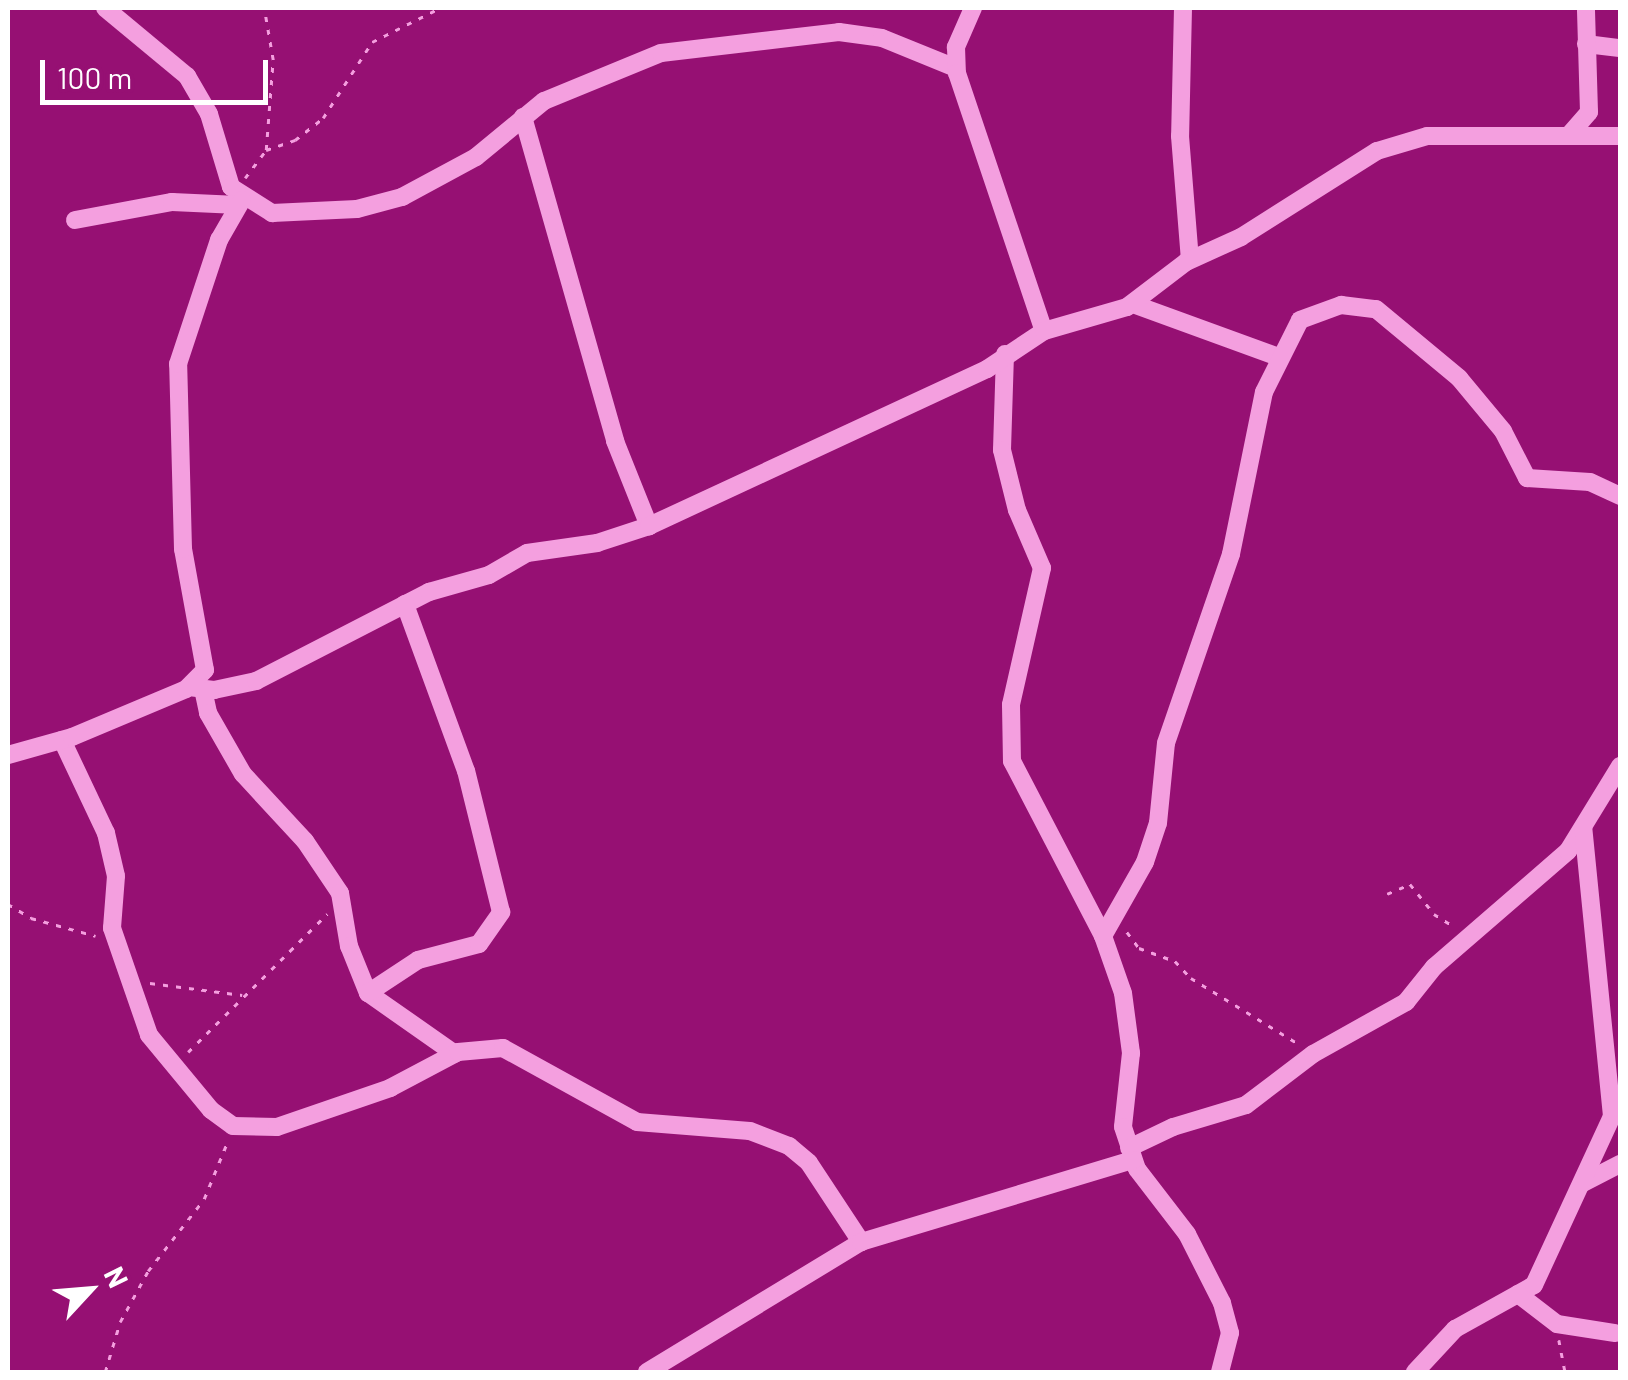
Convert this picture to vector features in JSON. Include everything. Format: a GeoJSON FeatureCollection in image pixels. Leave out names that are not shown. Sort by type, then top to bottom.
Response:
{"type":"FeatureCollection","features":[{"type":"Feature","properties":{"kind":"street"},"geometry":{"type":"LineString","coordinates":[[104,8],[187,76],[209,114],[237,197],[200,290],[178,364],[184,549],[206,654],[196,688],[243,774],[306,841],[340,892],[349,946],[368,994],[455,1054]]}},
{"type":"Feature","properties":{"kind":"street"},"geometry":{"type":"LineString","coordinates":[[973,8],[956,47],[956,68],[1044,330]]}},
{"type":"Feature","properties":{"kind":"street"},"geometry":{"type":"LineString","coordinates":[[1183,8],[1180,136],[1190,260]]}},
{"type":"Feature","properties":{"kind":"street"},"geometry":{"type":"LineString","coordinates":[[1570,134],[1589,112],[1586,8]]}},
{"type":"Feature","properties":{"kind":"street"},"geometry":{"type":"LineString","coordinates":[[75,220],[172,202],[237,197],[272,213],[357,208],[402,197],[476,158],[523,117],[624,64],[749,38],[839,32],[882,38],[956,68]]}},
{"type":"Feature","properties":{"kind":"street"},"geometry":{"type":"LineString","coordinates":[[1586,44],[1620,48]]}},
{"type":"Feature","properties":{"kind":"street"},"geometry":{"type":"LineString","coordinates":[[523,117],[615,442],[649,526]]}},
{"type":"Feature","properties":{"kind":"street"},"geometry":{"type":"LineString","coordinates":[[8,755],[62,740],[196,688],[256,681],[405,604],[488,575],[527,554],[598,543],[649,526],[987,369],[1044,330],[1133,304],[1190,260],[1398,144],[1427,136],[1518,140],[1570,134],[1620,136]]}},
{"type":"Feature","properties":{"kind":"street"},"geometry":{"type":"LineString","coordinates":[[1133,304],[1276,356]]}},
{"type":"Feature","properties":{"kind":"street"},"geometry":{"type":"LineString","coordinates":[[1104,936],[1158,823],[1166,743],[1231,554],[1276,356],[1300,320],[1318,308],[1376,309],[1459,378],[1503,432],[1526,478],[1590,482],[1620,496]]}},
{"type":"Feature","properties":{"kind":"street"},"geometry":{"type":"LineString","coordinates":[[1005,354],[1002,450],[1017,510],[1042,568],[1010,705],[1012,761],[1104,936],[1128,1026],[1122,1102],[1131,1154],[1206,1265],[1230,1333],[1221,1368],[1200,1372]]}},
{"type":"Feature","properties":{"kind":"street"},"geometry":{"type":"LineString","coordinates":[[368,994],[418,960],[479,944],[501,912],[466,771],[405,604]]}},
{"type":"Feature","properties":{"kind":"street"},"geometry":{"type":"LineString","coordinates":[[62,740],[106,834],[120,963],[149,1036],[175,1070],[233,1126],[276,1127],[390,1088],[455,1054],[503,1048],[636,1122],[750,1132],[789,1146],[810,1163],[861,1242]]}},
{"type":"Feature","properties":{"kind":"street"},"geometry":{"type":"LineString","coordinates":[[647,1372],[861,1242],[1131,1154],[1172,1126],[1246,1106],[1314,1054],[1406,1002],[1472,934],[1545,875],[1583,827],[1620,766]]}},
{"type":"Feature","properties":{"kind":"street"},"geometry":{"type":"LineString","coordinates":[[1415,1372],[1455,1330],[1518,1294],[1547,1266],[1612,1116],[1615,1068],[1588,927],[1583,827]]}},
{"type":"Feature","properties":{"kind":"street"},"geometry":{"type":"LineString","coordinates":[[1582,1183],[1620,1164]]}},
{"type":"Feature","properties":{"kind":"street"},"geometry":{"type":"LineString","coordinates":[[1518,1294],[1558,1324],[1616,1333]]}},
{"type":"Feature","properties":{"kind":"path"},"geometry":{"type":"LineString","coordinates":[[237,197],[266,150],[272,60],[264,8]]}},
{"type":"Feature","properties":{"kind":"path"},"geometry":{"type":"LineString","coordinates":[[266,150],[323,118],[352,64],[372,42],[440,8]]}},
{"type":"Feature","properties":{"kind":"path"},"geometry":{"type":"LineString","coordinates":[[1387,894],[1410,884],[1434,914],[1472,934]]}},
{"type":"Feature","properties":{"kind":"path"},"geometry":{"type":"LineString","coordinates":[[175,1070],[242,995],[316,928],[340,892]]}},
{"type":"Feature","properties":{"kind":"path"},"geometry":{"type":"LineString","coordinates":[[8,904],[32,918],[92,932],[120,963]]}},
{"type":"Feature","properties":{"kind":"path"},"geometry":{"type":"LineString","coordinates":[[1116,914],[1140,948],[1175,961],[1261,1025],[1314,1054]]}},
{"type":"Feature","properties":{"kind":"path"},"geometry":{"type":"LineString","coordinates":[[146,981],[242,995]]}},
{"type":"Feature","properties":{"kind":"path"},"geometry":{"type":"LineString","coordinates":[[105,1372],[120,1322],[148,1271],[204,1199],[233,1126]]}},
{"type":"Feature","properties":{"kind":"path"},"geometry":{"type":"LineString","coordinates":[[1558,1324],[1565,1372]]}}]}
